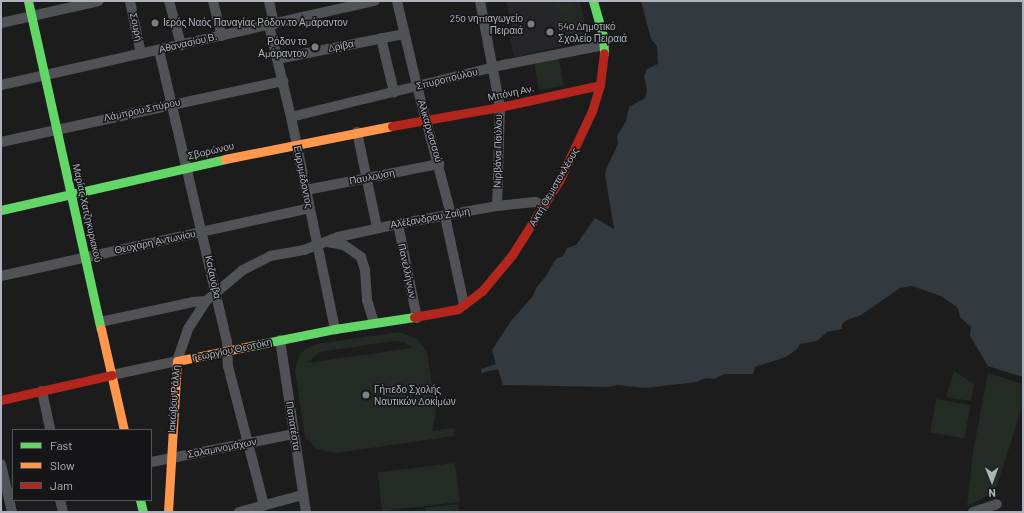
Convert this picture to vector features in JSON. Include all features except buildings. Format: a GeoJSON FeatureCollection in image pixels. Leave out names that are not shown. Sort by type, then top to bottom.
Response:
{"type":"FeatureCollection","features":[{"type":"Feature","properties":{"kind":"street","name":"Μαρίας Χατζηκυριακού"},"geometry":{"type":"LineString","coordinates":[[28,1],[124,429]]}},
{"type":"Feature","properties":{"kind":"street"},"geometry":{"type":"LineString","coordinates":[[1,23],[99,1]]}},
{"type":"Feature","properties":{"kind":"street","name":"Σουρή"},"geometry":{"type":"LineString","coordinates":[[130,1],[141,54]]}},
{"type":"Feature","properties":{"kind":"street"},"geometry":{"type":"LineString","coordinates":[[169,1],[180,45]]}},
{"type":"Feature","properties":{"kind":"street"},"geometry":{"type":"LineString","coordinates":[[213,1],[222,36]]}},
{"type":"Feature","properties":{"kind":"street","name":"Ευρυμέδοντος"},"geometry":{"type":"LineString","coordinates":[[269,1],[277,59],[297,143],[309,208],[321,244],[335,329]]}},
{"type":"Feature","properties":{"kind":"street","name":"Αθανασίου Β."},"geometry":{"type":"LineString","coordinates":[[1,86],[222,36],[271,24],[334,5],[375,1]]}},
{"type":"Feature","properties":{"kind":"street","name":"Αλικαρνασσού"},"geometry":{"type":"LineString","coordinates":[[397,1],[417,86],[439,164],[464,305]]}},
{"type":"Feature","properties":{"kind":"street","name":"Νιρβάνα Παύλου"},"geometry":{"type":"LineString","coordinates":[[480,1],[494,68],[500,107],[497,206]]}},
{"type":"Feature","properties":{"kind":"street","name":"Ακτή Θεμιστοκλέους"},"geometry":{"type":"LineString","coordinates":[[464,305],[482,291],[512,255],[545,205],[575,152],[600,85],[604,45],[593,1]]}},
{"type":"Feature","properties":{"kind":"street","name":"Δρίβα"},"geometry":{"type":"LineString","coordinates":[[277,59],[404,34]]}},
{"type":"Feature","properties":{"kind":"street"},"geometry":{"type":"LineString","coordinates":[[381,38],[394,92]]}},
{"type":"Feature","properties":{"kind":"street","name":"Σπυροπούλου"},"geometry":{"type":"LineString","coordinates":[[291,117],[494,68],[604,45]]}},
{"type":"Feature","properties":{"kind":"street","name":"Καζανόβα"},"geometry":{"type":"LineString","coordinates":[[159,50],[216,291],[228,351],[228,366],[247,444],[267,507]]}},
{"type":"Feature","properties":{"kind":"street","name":"Λάμπρου Σπύρου"},"geometry":{"type":"LineString","coordinates":[[1,142],[57,128],[283,81]]}},
{"type":"Feature","properties":{"kind":"street","name":"Μπόνη Αν."},"geometry":{"type":"LineString","coordinates":[[426,120],[500,107],[600,85]]}},
{"type":"Feature","properties":{"kind":"street","name":"Σβορώνου"},"geometry":{"type":"LineString","coordinates":[[1,210],[297,143],[426,120]]}},
{"type":"Feature","properties":{"kind":"street"},"geometry":{"type":"LineString","coordinates":[[356,132],[377,228]]}},
{"type":"Feature","properties":{"kind":"street","name":"Παυλούση"},"geometry":{"type":"LineString","coordinates":[[306,190],[439,164]]}},
{"type":"Feature","properties":{"kind":"street","name":"Αλέξανδρου Ζαΐμη"},"geometry":{"type":"LineString","coordinates":[[321,244],[377,228],[497,206],[535,202],[545,205]]}},
{"type":"Feature","properties":{"kind":"street","name":"Θεοχάρη Αντωνίου"},"geometry":{"type":"LineString","coordinates":[[1,276],[309,208]]}},
{"type":"Feature","properties":{"kind":"street","name":"Πανελλήνων"},"geometry":{"type":"LineString","coordinates":[[398,224],[417,318]]}},
{"type":"Feature","properties":{"kind":"street","name":"Ιακώβου Ράλλη"},"geometry":{"type":"LineString","coordinates":[[168,512],[176,361],[188,329],[206,301],[216,291],[256,261],[275,254],[321,244],[344,245],[361,257],[365,270],[367,300],[374,323]]}},
{"type":"Feature","properties":{"kind":"street"},"geometry":{"type":"LineString","coordinates":[[100,322],[193,302],[206,301]]}},
{"type":"Feature","properties":{"kind":"street","name":"Γεωργίου Θεοτόκη"},"geometry":{"type":"LineString","coordinates":[[1,400],[176,361],[335,329],[417,318],[449,312],[464,305]]}},
{"type":"Feature","properties":{"kind":"street","name":"Παπατέστα"},"geometry":{"type":"LineString","coordinates":[[280,340],[306,512]]}},
{"type":"Feature","properties":{"kind":"street"},"geometry":{"type":"LineString","coordinates":[[42,391],[50,429]]}},
{"type":"Feature","properties":{"kind":"street","name":"Σαλαμινομάχων"},"geometry":{"type":"LineString","coordinates":[[152,462],[294,434]]}},
{"type":"Feature","properties":{"kind":"street"},"geometry":{"type":"LineString","coordinates":[[1,464],[12,512]]}},
{"type":"Feature","properties":{"kind":"street"},"geometry":{"type":"LineString","coordinates":[[239,512],[267,507],[303,495]]}},
{"type":"Feature","properties":{"kind":"street"},"geometry":{"type":"LineString","coordinates":[[60,501],[63,512]]}},
{"type":"Feature","properties":{"kind":"street"},"geometry":{"type":"LineString","coordinates":[[140,501],[143,512]]}},
{"type":"Feature","properties":{"kind":"street"},"geometry":{"type":"LineString","coordinates":[[973,512],[997,504]]}},
{"type":"Feature","properties":{"kind":"shaded area","name":"54ο Δημοτικό Σχολείο Πειραιά"},"geometry":{"type":"Polygon","coordinates":[[[506,1],[580,1],[588,40],[514,57],[510,37],[514,36],[506,1]]]}},
{"type":"Feature","properties":{"kind":"shaded area"},"geometry":{"type":"Polygon","coordinates":[[[556,1],[573,1],[576,12],[559,15],[556,1]]]}},
{"type":"Feature","properties":{"kind":"shaded area"},"geometry":{"type":"Polygon","coordinates":[[[641,1],[1023,1],[1023,377],[988,366],[970,336],[971,327],[960,317],[958,308],[941,296],[912,286],[900,288],[861,315],[847,320],[842,324],[842,329],[827,332],[817,341],[800,344],[797,349],[786,357],[755,367],[753,374],[725,374],[714,379],[706,378],[697,382],[645,388],[617,385],[608,387],[503,385],[498,369],[481,373],[481,369],[496,364],[492,350],[511,321],[533,296],[536,288],[546,276],[556,259],[563,256],[567,248],[576,245],[595,218],[614,229],[605,174],[606,169],[618,144],[617,136],[626,121],[629,107],[645,98],[647,90],[644,76],[647,69],[658,64],[657,46],[651,39],[641,1]]]}},
{"type":"Feature","properties":{"kind":"shaded area"},"geometry":{"type":"Polygon","coordinates":[[[575,14],[579,38],[566,40],[562,16],[575,14]]]}},
{"type":"Feature","properties":{"kind":"shaded area"},"geometry":{"type":"Polygon","coordinates":[[[559,59],[564,86],[539,90],[534,63],[559,59]]]}},
{"type":"Feature","properties":{"kind":"shaded area","name":"Γήπεδο Σχολής Ναυτικών Δοκίμων"},"geometry":{"type":"Polygon","coordinates":[[[399,332],[417,339],[427,352],[436,412],[432,431],[453,428],[454,436],[336,453],[317,449],[306,438],[304,431],[295,370],[299,356],[305,349],[316,344],[399,332]],[[393,341],[320,352],[307,363],[412,348],[404,342],[393,341]]]}},
{"type":"Feature","properties":{"kind":"shaded area"},"geometry":{"type":"Polygon","coordinates":[[[954,371],[974,384],[971,401],[946,397],[954,371]]]}},
{"type":"Feature","properties":{"kind":"shaded area"},"geometry":{"type":"Polygon","coordinates":[[[988,373],[1023,384],[1023,404],[995,492],[967,506],[973,452],[988,373]]]}},
{"type":"Feature","properties":{"kind":"shaded area"},"geometry":{"type":"Polygon","coordinates":[[[936,399],[970,405],[965,439],[930,432],[936,399]]]}},
{"type":"Feature","properties":{"kind":"shaded area"},"geometry":{"type":"Polygon","coordinates":[[[455,463],[460,502],[382,511],[378,473],[455,463]]]}},
{"type":"Feature","properties":{"kind":"shaded area"},"geometry":{"type":"Polygon","coordinates":[[[458,504],[459,512],[425,512],[425,508],[458,504]]]}},
{"type":"Feature","properties":{"kind":"traffic: fast"},"geometry":{"type":"LineString","coordinates":[[28,1],[101,329]]}},
{"type":"Feature","properties":{"kind":"traffic: fast"},"geometry":{"type":"LineString","coordinates":[[593,1],[603,37],[604,53]]}},
{"type":"Feature","properties":{"kind":"traffic: fast"},"geometry":{"type":"LineString","coordinates":[[1,210],[225,159]]}},
{"type":"Feature","properties":{"kind":"traffic: fast"},"geometry":{"type":"LineString","coordinates":[[250,346],[335,329],[414,317]]}},
{"type":"Feature","properties":{"kind":"traffic: fast"},"geometry":{"type":"LineString","coordinates":[[140,501],[143,512]]}},
{"type":"Feature","properties":{"kind":"traffic: slow"},"geometry":{"type":"LineString","coordinates":[[225,159],[392,126]]}},
{"type":"Feature","properties":{"kind":"traffic: slow"},"geometry":{"type":"LineString","coordinates":[[101,329],[124,429]]}},
{"type":"Feature","properties":{"kind":"traffic: slow"},"geometry":{"type":"LineString","coordinates":[[168,512],[177,361],[250,346]]}},
{"type":"Feature","properties":{"kind":"traffic: jam"},"geometry":{"type":"LineString","coordinates":[[414,317],[458,309],[482,291],[512,255],[559,181],[592,111],[600,85],[604,53]]}},
{"type":"Feature","properties":{"kind":"traffic: jam"},"geometry":{"type":"LineString","coordinates":[[392,126],[500,107],[600,85]]}},
{"type":"Feature","properties":{"kind":"traffic: jam"},"geometry":{"type":"LineString","coordinates":[[1,400],[112,375]]}},
{"type":"Feature","properties":{"kind":"place","name":"Ιερός Ναός Παναγίας Ρόδον το Αμάραντον"},"geometry":{"type":"Point","coordinates":[155,23]}},
{"type":"Feature","properties":{"kind":"place","name":"25ο νηπιαγωγείο Πειραιά"},"geometry":{"type":"Point","coordinates":[531,24]}},
{"type":"Feature","properties":{"kind":"place","name":"54ο Δημοτικό Σχολείο Πειραιά"},"geometry":{"type":"Point","coordinates":[550,32]}},
{"type":"Feature","properties":{"kind":"place","name":"Ρόδον το Αμάραντον"},"geometry":{"type":"Point","coordinates":[315,47]}},
{"type":"Feature","properties":{"kind":"place","name":"Γήπεδο Σχολής Ναυτικών Δοκίμων"},"geometry":{"type":"Point","coordinates":[366,395]}}]}
